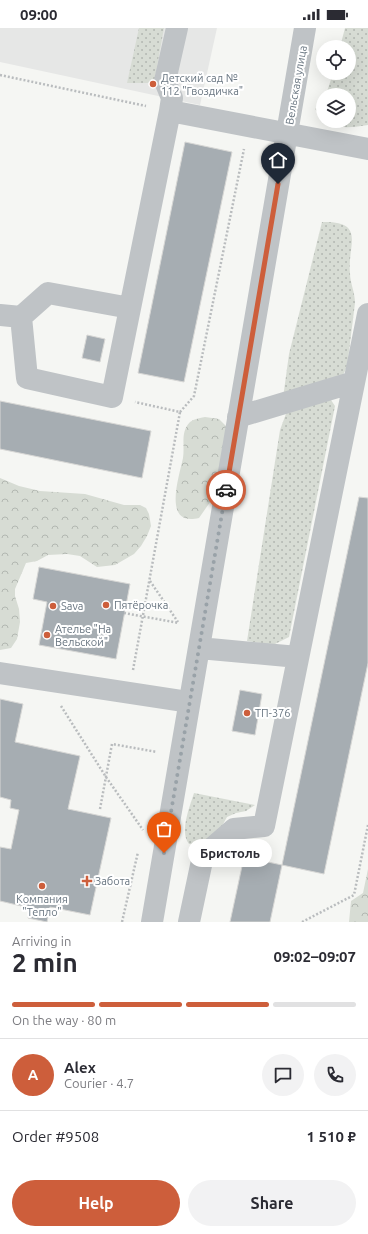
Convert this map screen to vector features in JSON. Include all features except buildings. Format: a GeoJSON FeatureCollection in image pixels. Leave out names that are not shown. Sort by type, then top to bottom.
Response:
{"type":"FeatureCollection","features":[{"type":"Feature","properties":{"kind":"street"},"geometry":{"type":"LineString","coordinates":[[130,308],[48,293],[10,316],[27,378],[112,397],[170,111],[172,98],[165,81],[177,28]]}},
{"type":"Feature","properties":{"kind":"street","name":"Вельская улица"},"geometry":{"type":"LineString","coordinates":[[152,922],[305,28]]}},
{"type":"Feature","properties":{"kind":"street"},"geometry":{"type":"LineString","coordinates":[[170,111],[368,149]]}},
{"type":"Feature","properties":{"kind":"street"},"geometry":{"type":"LineString","coordinates":[[190,922],[203,856],[234,829],[264,826],[368,317]]}},
{"type":"Feature","properties":{"kind":"street"},"geometry":{"type":"LineString","coordinates":[[238,417],[354,382]]}},
{"type":"Feature","properties":{"kind":"street"},"geometry":{"type":"LineString","coordinates":[[199,648],[298,657]]}},
{"type":"Feature","properties":{"kind":"street"},"geometry":{"type":"LineString","coordinates":[[0,672],[190,702]]}},
{"type":"Feature","properties":{"kind":"path"},"geometry":{"type":"LineString","coordinates":[[0,75],[170,111]]}},
{"type":"Feature","properties":{"kind":"path"},"geometry":{"type":"LineString","coordinates":[[129,693],[180,412],[194,396],[248,126]]}},
{"type":"Feature","properties":{"kind":"path"},"geometry":{"type":"LineString","coordinates":[[112,397],[180,412]]}},
{"type":"Feature","properties":{"kind":"path"},"geometry":{"type":"LineString","coordinates":[[150,581],[178,622],[199,648]]}},
{"type":"Feature","properties":{"kind":"path"},"geometry":{"type":"LineString","coordinates":[[124,613],[178,622]]}},
{"type":"Feature","properties":{"kind":"path"},"geometry":{"type":"LineString","coordinates":[[65,682],[61,708],[106,777],[143,829],[142,837]]}},
{"type":"Feature","properties":{"kind":"path"},"geometry":{"type":"LineString","coordinates":[[100,809],[112,744],[181,756]]}},
{"type":"Feature","properties":{"kind":"path"},"geometry":{"type":"LineString","coordinates":[[302,922],[354,895],[368,825]]}},
{"type":"Feature","properties":{"kind":"path"},"geometry":{"type":"LineString","coordinates":[[122,922],[140,845]]}},
{"type":"Feature","properties":{"kind":"shaded area","name":"Детский сад № 112 \"Гвоздичка\""},"geometry":{"type":"Polygon","coordinates":[[[0,28],[217,28],[200,105],[0,62],[0,28]]]}},
{"type":"Feature","properties":{"kind":"green space"},"geometry":{"type":"Polygon","coordinates":[[[139,28],[164,28],[154,83],[127,83],[139,28]]]}},
{"type":"Feature","properties":{"kind":"green space"},"geometry":{"type":"Polygon","coordinates":[[[345,28],[368,28],[368,125],[356,126],[356,88],[328,88],[331,80],[356,80],[356,40],[342,40],[345,28]]]}},
{"type":"Feature","properties":{"kind":"green space"},"geometry":{"type":"Polygon","coordinates":[[[322,222],[336,223],[345,226],[350,230],[352,237],[350,273],[355,303],[347,367],[343,375],[283,398],[289,354],[322,222]]]}},
{"type":"Feature","properties":{"kind":"green space"},"geometry":{"type":"Polygon","coordinates":[[[329,397],[335,406],[289,637],[273,645],[247,641],[280,430],[287,411],[329,397]]]}},
{"type":"Feature","properties":{"kind":"green space"},"geometry":{"type":"Polygon","coordinates":[[[205,417],[219,419],[229,429],[215,495],[199,518],[188,519],[180,515],[177,508],[176,498],[183,458],[184,434],[190,422],[195,419],[205,417]]]}},
{"type":"Feature","properties":{"kind":"green space"},"geometry":{"type":"Polygon","coordinates":[[[0,478],[19,486],[40,491],[85,494],[124,505],[140,505],[146,508],[149,514],[151,526],[141,546],[134,554],[115,565],[97,567],[80,556],[67,554],[48,555],[37,561],[26,563],[15,589],[20,622],[17,639],[11,648],[0,650],[0,478]]]}},
{"type":"Feature","properties":{"kind":"green space"},"geometry":{"type":"Polygon","coordinates":[[[194,793],[255,805],[246,811],[227,817],[222,826],[204,844],[189,844],[186,839],[185,826],[194,793]]]}},
{"type":"Feature","properties":{"kind":"green space"},"geometry":{"type":"Polygon","coordinates":[[[368,869],[368,922],[349,922],[351,901],[363,893],[368,869]]]}},
{"type":"Feature","properties":{"kind":"way so far"},"geometry":{"type":"LineString","coordinates":[[164,853],[226,490]]}},
{"type":"Feature","properties":{"kind":"place","name":"Детский сад № 112 \"Гвоздичка\""},"geometry":{"type":"Point","coordinates":[153,84]}},
{"type":"Feature","properties":{"kind":"place","name":"Пятёрочка"},"geometry":{"type":"Point","coordinates":[106,605]}},
{"type":"Feature","properties":{"kind":"place","name":"Sava"},"geometry":{"type":"Point","coordinates":[53,606]}},
{"type":"Feature","properties":{"kind":"place","name":"Ателье \"На Вельской\""},"geometry":{"type":"Point","coordinates":[47,635]}},
{"type":"Feature","properties":{"kind":"place","name":"ТП-376"},"geometry":{"type":"Point","coordinates":[247,713]}},
{"type":"Feature","properties":{"kind":"place","name":"Бристоль"},"geometry":{"type":"Point","coordinates":[164,853]}},
{"type":"Feature","properties":{"kind":"place","name":"Забота"},"geometry":{"type":"Point","coordinates":[87,881]}},
{"type":"Feature","properties":{"kind":"place","name":"Компания \"Тепло\""},"geometry":{"type":"Point","coordinates":[42,886]}},
{"type":"Feature","properties":{"kind":"route"},"geometry":{"type":"LineString","coordinates":[[226,490],[278,184]]}}]}
